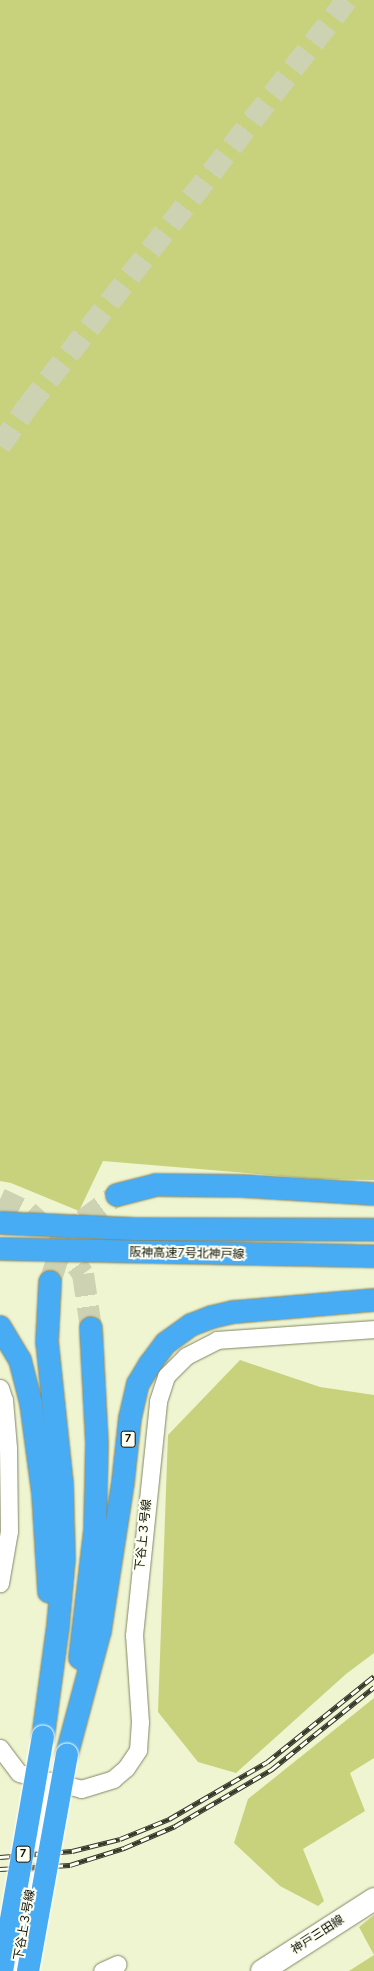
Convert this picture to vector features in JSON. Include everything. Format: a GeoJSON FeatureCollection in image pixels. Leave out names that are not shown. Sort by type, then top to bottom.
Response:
{"type":"FeatureCollection","features":[{"type":"Feature","properties":{"kind":"highway"},"geometry":{"type":"LineString","coordinates":[[117,1195],[156,1185],[242,1186],[374,1194]]}},
{"type":"Feature","properties":{"kind":"highway","name":"阪神高速7号北神戸線"},"geometry":{"type":"LineString","coordinates":[[0,1223],[135,1229],[374,1230]]}},
{"type":"Feature","properties":{"kind":"highway","name":"阪神高速7号北神戸線"},"geometry":{"type":"LineString","coordinates":[[0,1249],[374,1256]]}},
{"type":"Feature","properties":{"kind":"highway","name":"7"},"geometry":{"type":"LineString","coordinates":[[2,1971],[43,1737],[58,1626],[64,1532],[62,1476],[48,1342],[50,1282]]}},
{"type":"Feature","properties":{"kind":"highway","name":"7"},"geometry":{"type":"LineString","coordinates":[[68,1746],[100,1631],[122,1490],[130,1418],[138,1384],[150,1364],[166,1343],[191,1325],[212,1316],[234,1312],[374,1300]]}},
{"type":"Feature","properties":{"kind":"highway","name":"7"},"geometry":{"type":"LineString","coordinates":[[0,1327],[20,1360],[27,1382],[43,1493],[49,1620],[43,1737]]}},
{"type":"Feature","properties":{"kind":"highway","name":"7"},"geometry":{"type":"LineString","coordinates":[[28,1971],[68,1746],[95,1530],[97,1444],[91,1328]]}},
{"type":"Feature","properties":{"kind":"street","name":"下谷上３号線"},"geometry":{"type":"LineString","coordinates":[[0,1748],[19,1773],[81,1789],[113,1779],[126,1768],[138,1750],[140,1722],[134,1635],[158,1401],[166,1376],[186,1356],[218,1340],[374,1329]]}},
{"type":"Feature","properties":{"kind":"street"},"geometry":{"type":"LineString","coordinates":[[0,1388],[4,1400],[8,1448],[9,1531],[0,1582]]}},
{"type":"Feature","properties":{"kind":"street"},"geometry":{"type":"LineString","coordinates":[[39,1843],[50,1781]]}},
{"type":"Feature","properties":{"kind":"street","name":"下谷上３号線"},"geometry":{"type":"LineString","coordinates":[[17,1971],[33,1879]]}},
{"type":"Feature","properties":{"kind":"street","name":"神戸三田線"},"geometry":{"type":"LineString","coordinates":[[271,1968],[374,1899]]}},
{"type":"Feature","properties":{"kind":"street"},"geometry":{"type":"LineString","coordinates":[[102,1971],[118,1964]]}},
{"type":"Feature","properties":{"kind":"green space"},"geometry":{"type":"Polygon","coordinates":[[[0,0],[374,0],[374,1180],[317,1179],[103,1161],[79,1211],[11,1183],[0,1181],[0,0]]]}},
{"type":"Feature","properties":{"kind":"green space"},"geometry":{"type":"Polygon","coordinates":[[[240,1360],[320,1387],[374,1395],[374,1653],[346,1674],[236,1773],[198,1762],[158,1712],[168,1435],[240,1360]]]}},
{"type":"Feature","properties":{"kind":"green space"},"geometry":{"type":"Polygon","coordinates":[[[374,1698],[374,1758],[350,1773],[365,1811],[303,1849],[324,1901],[318,1906],[280,1886],[234,1843],[248,1799],[374,1698]]]}},
{"type":"Feature","properties":{"kind":"green space"},"geometry":{"type":"Polygon","coordinates":[[[374,1915],[374,1955],[359,1927],[374,1915]]]}},
{"type":"Feature","properties":{"kind":"green space"},"geometry":{"type":"Polygon","coordinates":[[[374,1955],[374,1971],[349,1971],[374,1955]]]}},
{"type":"Feature","properties":{"kind":"tunnel"},"geometry":{"type":"LineString","coordinates":[[0,446],[28,406],[347,0]]}},
{"type":"Feature","properties":{"kind":"tunnel"},"geometry":{"type":"LineString","coordinates":[[50,1282],[57,1260],[83,1220],[117,1195]]}},
{"type":"Feature","properties":{"kind":"tunnel"},"geometry":{"type":"LineString","coordinates":[[0,1199],[28,1212],[58,1239],[83,1274],[91,1328]]}},
{"type":"Feature","properties":{"kind":"tunnel"},"geometry":{"type":"LineString","coordinates":[[33,1879],[39,1843]]}},
{"type":"Feature","properties":{"kind":"railway"},"geometry":{"type":"LineString","coordinates":[[0,1857],[72,1851],[120,1839],[169,1819],[267,1762],[374,1676]]}},
{"type":"Feature","properties":{"kind":"railway"},"geometry":{"type":"LineString","coordinates":[[0,1869],[70,1865],[124,1848],[175,1826],[272,1769],[374,1687]]}}]}
